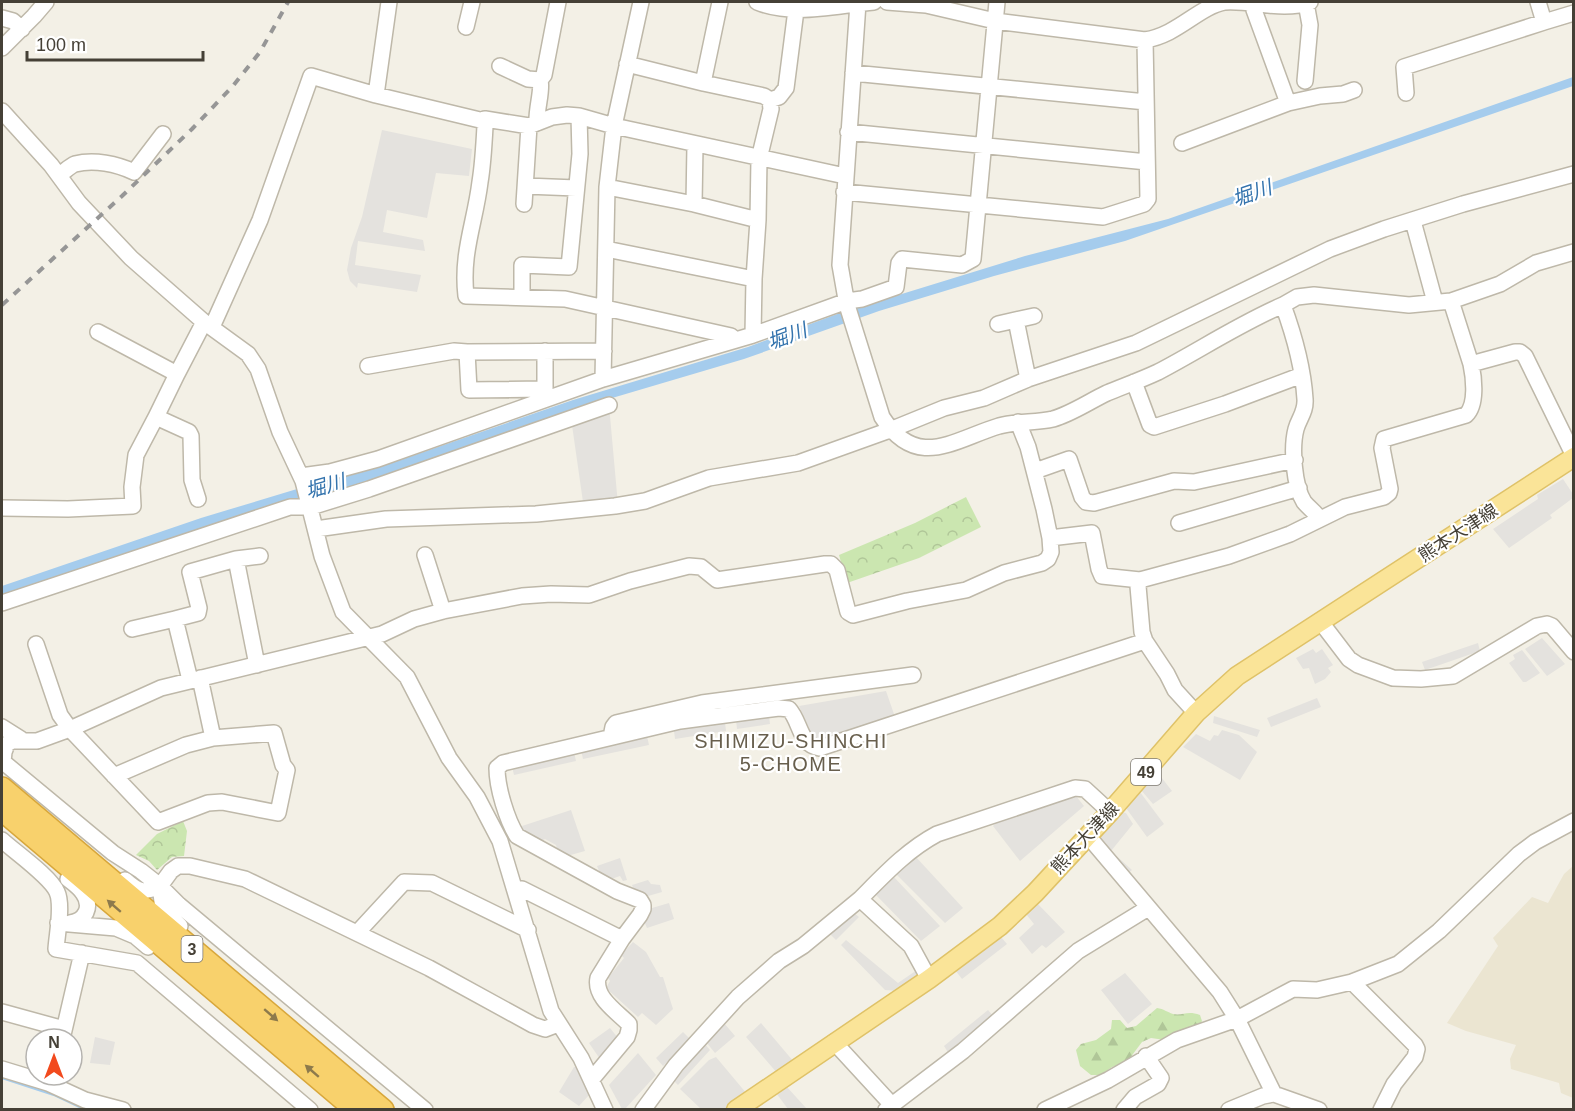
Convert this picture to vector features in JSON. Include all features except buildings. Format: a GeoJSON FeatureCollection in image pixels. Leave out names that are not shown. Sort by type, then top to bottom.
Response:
{"type":"FeatureCollection","features":[{"type":"Feature","properties":{"kind":"highway","name":"3"},"geometry":{"type":"LineString","coordinates":[[2,785],[241,1001],[356,1110]]}},
{"type":"Feature","properties":{"kind":"highway","name":"3"},"geometry":{"type":"LineString","coordinates":[[2,810],[241,1001],[383,1110]]}},
{"type":"Feature","properties":{"kind":"main road","name":"熊本大津線"},"geometry":{"type":"LineString","coordinates":[[736,1110],[929,979],[1000,926],[1035,893],[1088,836],[1196,713],[1252,664],[1574,457]]}},
{"type":"Feature","properties":{"kind":"street"},"geometry":{"type":"LineString","coordinates":[[2,48],[46,2]]}},
{"type":"Feature","properties":{"kind":"street"},"geometry":{"type":"LineString","coordinates":[[376,95],[388,2]]}},
{"type":"Feature","properties":{"kind":"street"},"geometry":{"type":"LineString","coordinates":[[466,27],[472,2]]}},
{"type":"Feature","properties":{"kind":"street"},"geometry":{"type":"LineString","coordinates":[[540,80],[544,75],[552,22],[558,2]]}},
{"type":"Feature","properties":{"kind":"street"},"geometry":{"type":"LineString","coordinates":[[603,379],[607,187],[614,126],[640,2]]}},
{"type":"Feature","properties":{"kind":"street"},"geometry":{"type":"LineString","coordinates":[[704,83],[720,2]]}},
{"type":"Feature","properties":{"kind":"street"},"geometry":{"type":"LineString","coordinates":[[757,2],[777,8],[796,10],[874,2]]}},
{"type":"Feature","properties":{"kind":"street"},"geometry":{"type":"LineString","coordinates":[[887,2],[926,5],[994,21],[1145,40],[1172,32],[1213,6],[1226,2],[1289,5],[1308,2],[1310,25],[1305,81]]}},
{"type":"Feature","properties":{"kind":"street"},"geometry":{"type":"LineString","coordinates":[[302,479],[378,459],[603,379],[753,335],[896,287],[899,263],[902,259],[962,265],[973,260],[997,2]]}},
{"type":"Feature","properties":{"kind":"street"},"geometry":{"type":"LineString","coordinates":[[1538,2],[1544,22]]}},
{"type":"Feature","properties":{"kind":"street"},"geometry":{"type":"LineString","coordinates":[[858,3],[840,265],[847,303],[882,417],[890,430],[916,446],[943,448],[997,427],[1018,422],[1053,419],[1157,372],[1253,318],[1297,297],[1314,295],[1409,305],[1451,301],[1500,284],[1536,263],[1574,252]]}},
{"type":"Feature","properties":{"kind":"street"},"geometry":{"type":"LineString","coordinates":[[1254,4],[1254,10],[1288,103]]}},
{"type":"Feature","properties":{"kind":"street"},"geometry":{"type":"LineString","coordinates":[[770,100],[780,97],[786,88],[796,10]]}},
{"type":"Feature","properties":{"kind":"street"},"geometry":{"type":"LineString","coordinates":[[1406,93],[1404,67],[1574,13]]}},
{"type":"Feature","properties":{"kind":"street"},"geometry":{"type":"LineString","coordinates":[[2,18],[13,21],[22,28]]}},
{"type":"Feature","properties":{"kind":"street"},"geometry":{"type":"LineString","coordinates":[[844,192],[1103,217],[1144,204],[1148,199],[1145,40]]}},
{"type":"Feature","properties":{"kind":"street"},"geometry":{"type":"LineString","coordinates":[[627,64],[764,96],[770,100],[771,108],[759,159],[753,335]]}},
{"type":"Feature","properties":{"kind":"street"},"geometry":{"type":"LineString","coordinates":[[500,66],[528,79],[540,80]]}},
{"type":"Feature","properties":{"kind":"street"},"geometry":{"type":"LineString","coordinates":[[853,73],[1146,102]]}},
{"type":"Feature","properties":{"kind":"street"},"geometry":{"type":"LineString","coordinates":[[2,508],[68,509],[132,506],[136,454],[177,374],[208,325],[260,219],[310,76],[483,121],[485,119],[533,124],[552,117],[579,116],[695,145],[845,176]]}},
{"type":"Feature","properties":{"kind":"street"},"geometry":{"type":"LineString","coordinates":[[524,204],[533,124],[542,85],[540,80]]}},
{"type":"Feature","properties":{"kind":"street"},"geometry":{"type":"LineString","coordinates":[[1182,143],[1288,103],[1354,90]]}},
{"type":"Feature","properties":{"kind":"street"},"geometry":{"type":"LineString","coordinates":[[2,111],[59,176],[79,203],[131,258],[208,325],[248,354],[258,369],[280,432],[302,479],[311,506],[322,556],[343,612],[407,676],[449,758],[482,804],[500,842],[528,930],[550,1011],[581,1058],[604,1110]]}},
{"type":"Feature","properties":{"kind":"street"},"geometry":{"type":"LineString","coordinates":[[522,298],[522,265],[568,267],[580,154],[579,116]]}},
{"type":"Feature","properties":{"kind":"street"},"geometry":{"type":"LineString","coordinates":[[483,121],[485,126],[480,182],[466,249],[464,277],[466,296],[565,299],[731,336],[735,340]]}},
{"type":"Feature","properties":{"kind":"street"},"geometry":{"type":"LineString","coordinates":[[848,132],[1147,162]]}},
{"type":"Feature","properties":{"kind":"street"},"geometry":{"type":"LineString","coordinates":[[59,176],[74,164],[105,163],[134,172],[163,134]]}},
{"type":"Feature","properties":{"kind":"street"},"geometry":{"type":"LineString","coordinates":[[694,204],[695,145]]}},
{"type":"Feature","properties":{"kind":"street"},"geometry":{"type":"LineString","coordinates":[[316,529],[386,519],[536,514],[615,506],[645,501],[709,478],[798,463],[944,408],[984,398],[1028,379],[1136,343],[1330,249],[1463,204],[1574,174]]}},
{"type":"Feature","properties":{"kind":"street"},"geometry":{"type":"LineString","coordinates":[[526,186],[576,188]]}},
{"type":"Feature","properties":{"kind":"street"},"geometry":{"type":"LineString","coordinates":[[607,187],[758,219]]}},
{"type":"Feature","properties":{"kind":"street"},"geometry":{"type":"LineString","coordinates":[[1413,221],[1435,302]]}},
{"type":"Feature","properties":{"kind":"street"},"geometry":{"type":"LineString","coordinates":[[606,249],[754,279]]}},
{"type":"Feature","properties":{"kind":"street"},"geometry":{"type":"LineString","coordinates":[[1050,538],[1092,534],[1102,576],[1140,580],[1229,556],[1290,534],[1345,507],[1388,495],[1390,489],[1382,448],[1384,439],[1466,415],[1470,411],[1474,380],[1451,301]]}},
{"type":"Feature","properties":{"kind":"street"},"geometry":{"type":"LineString","coordinates":[[1283,305],[1294,336],[1305,400],[1304,415],[1297,428],[1294,445],[1299,488],[1305,503],[1320,519]]}},
{"type":"Feature","properties":{"kind":"street"},"geometry":{"type":"LineString","coordinates":[[998,324],[1034,316]]}},
{"type":"Feature","properties":{"kind":"street"},"geometry":{"type":"LineString","coordinates":[[1016,320],[1028,379]]}},
{"type":"Feature","properties":{"kind":"street"},"geometry":{"type":"LineString","coordinates":[[98,332],[177,374]]}},
{"type":"Feature","properties":{"kind":"street"},"geometry":{"type":"LineString","coordinates":[[368,366],[454,351],[604,351]]}},
{"type":"Feature","properties":{"kind":"street"},"geometry":{"type":"LineString","coordinates":[[467,352],[469,390],[545,389],[545,351]]}},
{"type":"Feature","properties":{"kind":"street"},"geometry":{"type":"LineString","coordinates":[[1471,364],[1515,352],[1520,352],[1525,356],[1574,457]]}},
{"type":"Feature","properties":{"kind":"street"},"geometry":{"type":"LineString","coordinates":[[1134,382],[1150,425],[1154,427],[1225,404],[1302,375]]}},
{"type":"Feature","properties":{"kind":"street"},"geometry":{"type":"LineString","coordinates":[[2,603],[290,507],[311,506],[407,477],[609,405]]}},
{"type":"Feature","properties":{"kind":"street"},"geometry":{"type":"LineString","coordinates":[[156,417],[189,432],[192,480],[198,499]]}},
{"type":"Feature","properties":{"kind":"street"},"geometry":{"type":"LineString","coordinates":[[2,727],[21,739],[37,741],[70,729],[161,688],[382,634],[414,619],[443,610],[522,596],[589,595],[630,581],[689,566],[700,567],[717,580],[831,564],[837,570],[848,612],[853,615],[907,601],[966,590],[1004,573],[1042,563],[1048,559],[1051,552],[1035,471],[1018,422]]}},
{"type":"Feature","properties":{"kind":"street"},"geometry":{"type":"LineString","coordinates":[[1035,471],[1069,459],[1082,497],[1086,502],[1094,503],[1174,481],[1194,482],[1295,460]]}},
{"type":"Feature","properties":{"kind":"street"},"geometry":{"type":"LineString","coordinates":[[1179,523],[1299,488]]}},
{"type":"Feature","properties":{"kind":"street"},"geometry":{"type":"LineString","coordinates":[[424,555],[443,610]]}},
{"type":"Feature","properties":{"kind":"street"},"geometry":{"type":"LineString","coordinates":[[132,629],[198,613],[199,608],[190,572],[236,559],[260,556]]}},
{"type":"Feature","properties":{"kind":"street"},"geometry":{"type":"LineString","coordinates":[[236,559],[257,665]]}},
{"type":"Feature","properties":{"kind":"street"},"geometry":{"type":"LineString","coordinates":[[1140,580],[1138,585],[1144,641],[1175,690],[1196,713]]}},
{"type":"Feature","properties":{"kind":"street"},"geometry":{"type":"LineString","coordinates":[[175,619],[213,738]]}},
{"type":"Feature","properties":{"kind":"street"},"geometry":{"type":"LineString","coordinates":[[1320,621],[1349,659],[1393,678],[1435,679],[1453,676],[1537,626],[1547,624],[1552,626],[1574,652]]}},
{"type":"Feature","properties":{"kind":"street"},"geometry":{"type":"LineString","coordinates":[[592,1079],[627,1037],[629,1030],[629,1024],[599,994],[596,985],[598,978],[643,909],[640,900],[617,891],[517,836],[512,828],[497,779],[497,768],[503,763],[680,721],[779,708],[789,709],[794,714],[805,741],[811,746],[820,748],[1144,641]]}},
{"type":"Feature","properties":{"kind":"street"},"geometry":{"type":"LineString","coordinates":[[36,644],[60,715],[70,729],[114,776],[158,822],[208,803],[222,802],[278,813],[287,770],[283,765],[274,733],[213,738],[186,745],[114,776]]}},
{"type":"Feature","properties":{"kind":"street"},"geometry":{"type":"LineString","coordinates":[[611,737],[616,723],[702,703],[913,675]]}},
{"type":"Feature","properties":{"kind":"street"},"geometry":{"type":"LineString","coordinates":[[21,739],[7,744],[2,761],[112,853],[160,886],[179,905],[425,1110]]}},
{"type":"Feature","properties":{"kind":"street"},"geometry":{"type":"LineString","coordinates":[[2,785],[41,808],[134,888],[146,892],[160,886],[171,871],[178,866],[190,866],[245,879],[429,968],[533,1025],[545,1029],[558,1024]]}},
{"type":"Feature","properties":{"kind":"street"},"geometry":{"type":"LineString","coordinates":[[643,1110],[676,1065],[738,997],[779,961],[803,946],[860,899],[905,855],[921,843],[937,834],[1075,788],[1085,789],[1110,812]]}},
{"type":"Feature","properties":{"kind":"street"},"geometry":{"type":"LineString","coordinates":[[2,820],[9,830],[83,893],[88,909],[85,916],[78,922],[63,923]]}},
{"type":"Feature","properties":{"kind":"street"},"geometry":{"type":"LineString","coordinates":[[1045,1110],[1108,1080],[1177,1040],[1237,1019],[1293,989],[1317,990],[1352,982],[1398,963],[1439,931],[1519,854],[1534,842],[1574,821]]}},
{"type":"Feature","properties":{"kind":"street"},"geometry":{"type":"LineString","coordinates":[[1088,836],[1220,992],[1237,1019],[1274,1094]]}},
{"type":"Feature","properties":{"kind":"street"},"geometry":{"type":"LineString","coordinates":[[2,840],[51,882],[57,892],[63,923],[56,949],[137,963],[310,1110]]}},
{"type":"Feature","properties":{"kind":"street"},"geometry":{"type":"LineString","coordinates":[[357,933],[404,882],[432,883],[528,930]]}},
{"type":"Feature","properties":{"kind":"street"},"geometry":{"type":"LineString","coordinates":[[160,886],[163,909],[223,962],[241,1001]]}},
{"type":"Feature","properties":{"kind":"street"},"geometry":{"type":"LineString","coordinates":[[515,889],[522,889],[622,939]]}},
{"type":"Feature","properties":{"kind":"street"},"geometry":{"type":"LineString","coordinates":[[860,899],[911,946],[929,979]]}},
{"type":"Feature","properties":{"kind":"street"},"geometry":{"type":"LineString","coordinates":[[834,1042],[889,1107],[963,1051],[1078,951],[1148,908]]}},
{"type":"Feature","properties":{"kind":"street"},"geometry":{"type":"LineString","coordinates":[[63,923],[126,930],[189,982],[241,1001]]}},
{"type":"Feature","properties":{"kind":"street"},"geometry":{"type":"LineString","coordinates":[[65,1027],[82,953]]}},
{"type":"Feature","properties":{"kind":"street"},"geometry":{"type":"LineString","coordinates":[[1352,982],[1415,1045],[1417,1050],[1415,1057],[1394,1084],[1381,1110]]}},
{"type":"Feature","properties":{"kind":"street"},"geometry":{"type":"LineString","coordinates":[[2,1012],[44,1027]]}},
{"type":"Feature","properties":{"kind":"street"},"geometry":{"type":"LineString","coordinates":[[1124,1110],[1135,1097],[1158,1084],[1161,1078],[1146,1056]]}},
{"type":"Feature","properties":{"kind":"street"},"geometry":{"type":"LineString","coordinates":[[2,1069],[24,1074]]}},
{"type":"Feature","properties":{"kind":"street"},"geometry":{"type":"LineString","coordinates":[[63,1087],[85,1100],[123,1110]]}},
{"type":"Feature","properties":{"kind":"street"},"geometry":{"type":"LineString","coordinates":[[1229,1110],[1263,1096],[1274,1094],[1319,1110]]}},
{"type":"Feature","properties":{"kind":"shaded area"},"geometry":{"type":"Polygon","coordinates":[[[382,130],[472,149],[469,176],[436,173],[427,218],[387,210],[383,232],[423,240],[425,251],[358,241],[355,265],[421,275],[417,292],[358,283],[357,288],[350,281],[347,270],[382,130]]]}},
{"type":"Feature","properties":{"kind":"shaded area"},"geometry":{"type":"Polygon","coordinates":[[[609,405],[618,505],[584,509],[571,418],[609,405]]]}},
{"type":"Feature","properties":{"kind":"shaded area"},"geometry":{"type":"Polygon","coordinates":[[[1563,479],[1573,494],[1573,498],[1550,515],[1552,518],[1509,548],[1493,529],[1538,499],[1537,495],[1563,479]]]}},
{"type":"Feature","properties":{"kind":"shaded area"},"geometry":{"type":"Polygon","coordinates":[[[1542,638],[1565,664],[1547,676],[1525,649],[1542,638]]]}},
{"type":"Feature","properties":{"kind":"shaded area"},"geometry":{"type":"Polygon","coordinates":[[[1478,643],[1480,651],[1425,670],[1422,662],[1478,643]]]}},
{"type":"Feature","properties":{"kind":"shaded area"},"geometry":{"type":"Polygon","coordinates":[[[1313,649],[1316,653],[1322,649],[1333,665],[1328,668],[1331,672],[1325,679],[1315,684],[1309,668],[1303,669],[1296,658],[1313,649]]]}},
{"type":"Feature","properties":{"kind":"shaded area"},"geometry":{"type":"Polygon","coordinates":[[[1522,650],[1540,673],[1526,682],[1523,682],[1509,663],[1515,659],[1513,655],[1522,650]]]}},
{"type":"Feature","properties":{"kind":"shaded area"},"geometry":{"type":"Polygon","coordinates":[[[886,691],[895,717],[820,741],[813,737],[799,706],[886,691]]]}},
{"type":"Feature","properties":{"kind":"shaded area"},"geometry":{"type":"Polygon","coordinates":[[[1317,698],[1321,707],[1271,727],[1267,718],[1317,698]]]}},
{"type":"Feature","properties":{"kind":"shaded area"},"geometry":{"type":"Polygon","coordinates":[[[769,716],[770,724],[737,729],[736,720],[769,716]]]}},
{"type":"Feature","properties":{"kind":"shaded area"},"geometry":{"type":"Polygon","coordinates":[[[1214,716],[1260,730],[1257,737],[1213,723],[1214,716]]]}},
{"type":"Feature","properties":{"kind":"shaded area"},"geometry":{"type":"Polygon","coordinates":[[[725,722],[726,731],[675,739],[674,731],[725,722]]]}},
{"type":"Feature","properties":{"kind":"shaded area"},"geometry":{"type":"Polygon","coordinates":[[[1222,730],[1239,735],[1257,752],[1240,780],[1183,747],[1196,734],[1210,741],[1222,730]]]}},
{"type":"Feature","properties":{"kind":"shaded area"},"geometry":{"type":"Polygon","coordinates":[[[647,736],[649,745],[583,759],[581,750],[647,736]]]}},
{"type":"Feature","properties":{"kind":"shaded area"},"geometry":{"type":"Polygon","coordinates":[[[574,752],[576,761],[514,775],[512,767],[574,752]]]}},
{"type":"Feature","properties":{"kind":"shaded area"},"geometry":{"type":"Polygon","coordinates":[[[1158,773],[1172,791],[1153,804],[1141,790],[1158,773]]]}},
{"type":"Feature","properties":{"kind":"shaded area"},"geometry":{"type":"Polygon","coordinates":[[[1140,792],[1164,824],[1147,837],[1126,808],[1140,792]]]}},
{"type":"Feature","properties":{"kind":"shaded area"},"geometry":{"type":"Polygon","coordinates":[[[1076,796],[1084,806],[1020,861],[993,826],[999,820],[1076,796]]]}},
{"type":"Feature","properties":{"kind":"shaded area"},"geometry":{"type":"Polygon","coordinates":[[[571,810],[585,851],[567,856],[558,852],[556,845],[545,839],[539,842],[525,834],[522,826],[571,810]]]}},
{"type":"Feature","properties":{"kind":"shaded area"},"geometry":{"type":"Polygon","coordinates":[[[1121,812],[1126,813],[1133,824],[1111,851],[1132,870],[1125,876],[1096,839],[1121,812]]]}},
{"type":"Feature","properties":{"kind":"shaded area"},"geometry":{"type":"Polygon","coordinates":[[[915,856],[963,908],[945,923],[896,874],[915,856]]]}},
{"type":"Feature","properties":{"kind":"shaded area"},"geometry":{"type":"Polygon","coordinates":[[[620,858],[627,880],[623,881],[620,876],[611,879],[600,873],[597,866],[620,858]]]}},
{"type":"Feature","properties":{"kind":"shaded area"},"geometry":{"type":"Polygon","coordinates":[[[1573,866],[1573,1098],[1561,1093],[1559,1083],[1511,1069],[1510,1059],[1516,1045],[1466,1031],[1447,1023],[1498,946],[1493,938],[1532,897],[1548,903],[1564,874],[1573,866]]]}},
{"type":"Feature","properties":{"kind":"shaded area"},"geometry":{"type":"Polygon","coordinates":[[[893,876],[940,926],[921,941],[875,894],[893,876]]]}},
{"type":"Feature","properties":{"kind":"shaded area"},"geometry":{"type":"Polygon","coordinates":[[[648,880],[651,884],[660,885],[662,892],[648,896],[635,892],[632,885],[648,880]]]}},
{"type":"Feature","properties":{"kind":"shaded area"},"geometry":{"type":"Polygon","coordinates":[[[1036,902],[1065,932],[1046,948],[1042,945],[1032,954],[1019,938],[1034,924],[1026,914],[1036,902]]]}},
{"type":"Feature","properties":{"kind":"shaded area"},"geometry":{"type":"Polygon","coordinates":[[[669,903],[674,919],[647,928],[644,921],[652,908],[669,903]]]}},
{"type":"Feature","properties":{"kind":"shaded area"},"geometry":{"type":"Polygon","coordinates":[[[854,913],[859,917],[836,940],[829,933],[854,913]]]}},
{"type":"Feature","properties":{"kind":"shaded area"},"geometry":{"type":"Polygon","coordinates":[[[1001,937],[1007,944],[962,979],[955,970],[1001,937]]]}},
{"type":"Feature","properties":{"kind":"shaded area"},"geometry":{"type":"Polygon","coordinates":[[[846,940],[898,983],[917,970],[921,977],[899,991],[885,990],[841,945],[846,940]]]}},
{"type":"Feature","properties":{"kind":"shaded area"},"geometry":{"type":"Polygon","coordinates":[[[633,942],[646,952],[660,977],[663,977],[673,1009],[656,1025],[642,1013],[638,1017],[606,988],[610,981],[608,978],[624,958],[621,955],[633,942]]]}},
{"type":"Feature","properties":{"kind":"shaded area"},"geometry":{"type":"Polygon","coordinates":[[[1125,973],[1152,1004],[1128,1024],[1101,990],[1125,973]]]}},
{"type":"Feature","properties":{"kind":"shaded area"},"geometry":{"type":"Polygon","coordinates":[[[988,1010],[996,1019],[951,1057],[944,1046],[988,1010]]]}},
{"type":"Feature","properties":{"kind":"shaded area"},"geometry":{"type":"Polygon","coordinates":[[[724,1023],[735,1036],[715,1053],[706,1042],[724,1023]]]}},
{"type":"Feature","properties":{"kind":"shaded area"},"geometry":{"type":"Polygon","coordinates":[[[761,1023],[794,1062],[778,1074],[746,1037],[761,1023]]]}},
{"type":"Feature","properties":{"kind":"shaded area"},"geometry":{"type":"Polygon","coordinates":[[[610,1028],[618,1038],[600,1059],[589,1043],[610,1028]]]}},
{"type":"Feature","properties":{"kind":"shaded area"},"geometry":{"type":"Polygon","coordinates":[[[683,1032],[691,1040],[663,1066],[656,1058],[683,1032]]]}},
{"type":"Feature","properties":{"kind":"shaded area"},"geometry":{"type":"Polygon","coordinates":[[[95,1037],[115,1042],[110,1065],[90,1063],[95,1037]]]}},
{"type":"Feature","properties":{"kind":"shaded area"},"geometry":{"type":"Polygon","coordinates":[[[704,1043],[710,1050],[678,1085],[671,1078],[704,1043]]]}},
{"type":"Feature","properties":{"kind":"shaded area"},"geometry":{"type":"Polygon","coordinates":[[[638,1053],[656,1075],[625,1109],[622,1109],[609,1085],[638,1053]]]}},
{"type":"Feature","properties":{"kind":"shaded area"},"geometry":{"type":"Polygon","coordinates":[[[716,1057],[747,1094],[724,1109],[701,1109],[680,1089],[709,1060],[716,1057]]]}},
{"type":"Feature","properties":{"kind":"shaded area"},"geometry":{"type":"Polygon","coordinates":[[[579,1066],[590,1094],[579,1106],[559,1092],[574,1067],[579,1066]]]}},
{"type":"Feature","properties":{"kind":"shaded area"},"geometry":{"type":"Polygon","coordinates":[[[786,1086],[807,1109],[788,1109],[776,1093],[786,1086]]]}},
{"type":"Feature","properties":{"kind":"green space"},"geometry":{"type":"Polygon","coordinates":[[[966,497],[981,527],[919,558],[847,583],[839,555],[915,523],[966,497]]]}},
{"type":"Feature","properties":{"kind":"green space"},"geometry":{"type":"Polygon","coordinates":[[[183,821],[187,831],[184,856],[172,857],[157,870],[149,861],[136,855],[157,834],[183,821]]]}},
{"type":"Feature","properties":{"kind":"green space"},"geometry":{"type":"Polygon","coordinates":[[[1157,1008],[1173,1014],[1200,1015],[1202,1021],[1199,1027],[1165,1040],[1151,1038],[1142,1042],[1127,1062],[1112,1067],[1101,1075],[1091,1075],[1080,1066],[1076,1050],[1081,1044],[1096,1040],[1111,1029],[1112,1020],[1120,1020],[1127,1028],[1136,1026],[1157,1008]]]}},
{"type":"Feature","properties":{"kind":"water","name":"堀川"},"geometry":{"type":"Polygon","coordinates":[[[1573,77],[1573,86],[1125,241],[994,276],[879,311],[744,359],[602,401],[374,481],[298,500],[2,595],[2,586],[201,518],[386,465],[573,400],[748,347],[840,313],[1025,256],[1168,219],[1573,77]]]}},
{"type":"Feature","properties":{"kind":"waterway"},"geometry":{"type":"LineString","coordinates":[[2,1077],[54,1094],[88,1110]]}},
{"type":"Feature","properties":{"kind":"railway"},"geometry":{"type":"LineString","coordinates":[[2,305],[122,196],[232,87],[260,52],[288,2]]}},
{"type":"Feature","properties":{"kind":"district","name":"SHIMIZU-SHINCHI 5-CHOME"},"geometry":{"type":"Point","coordinates":[791,752]}}]}
